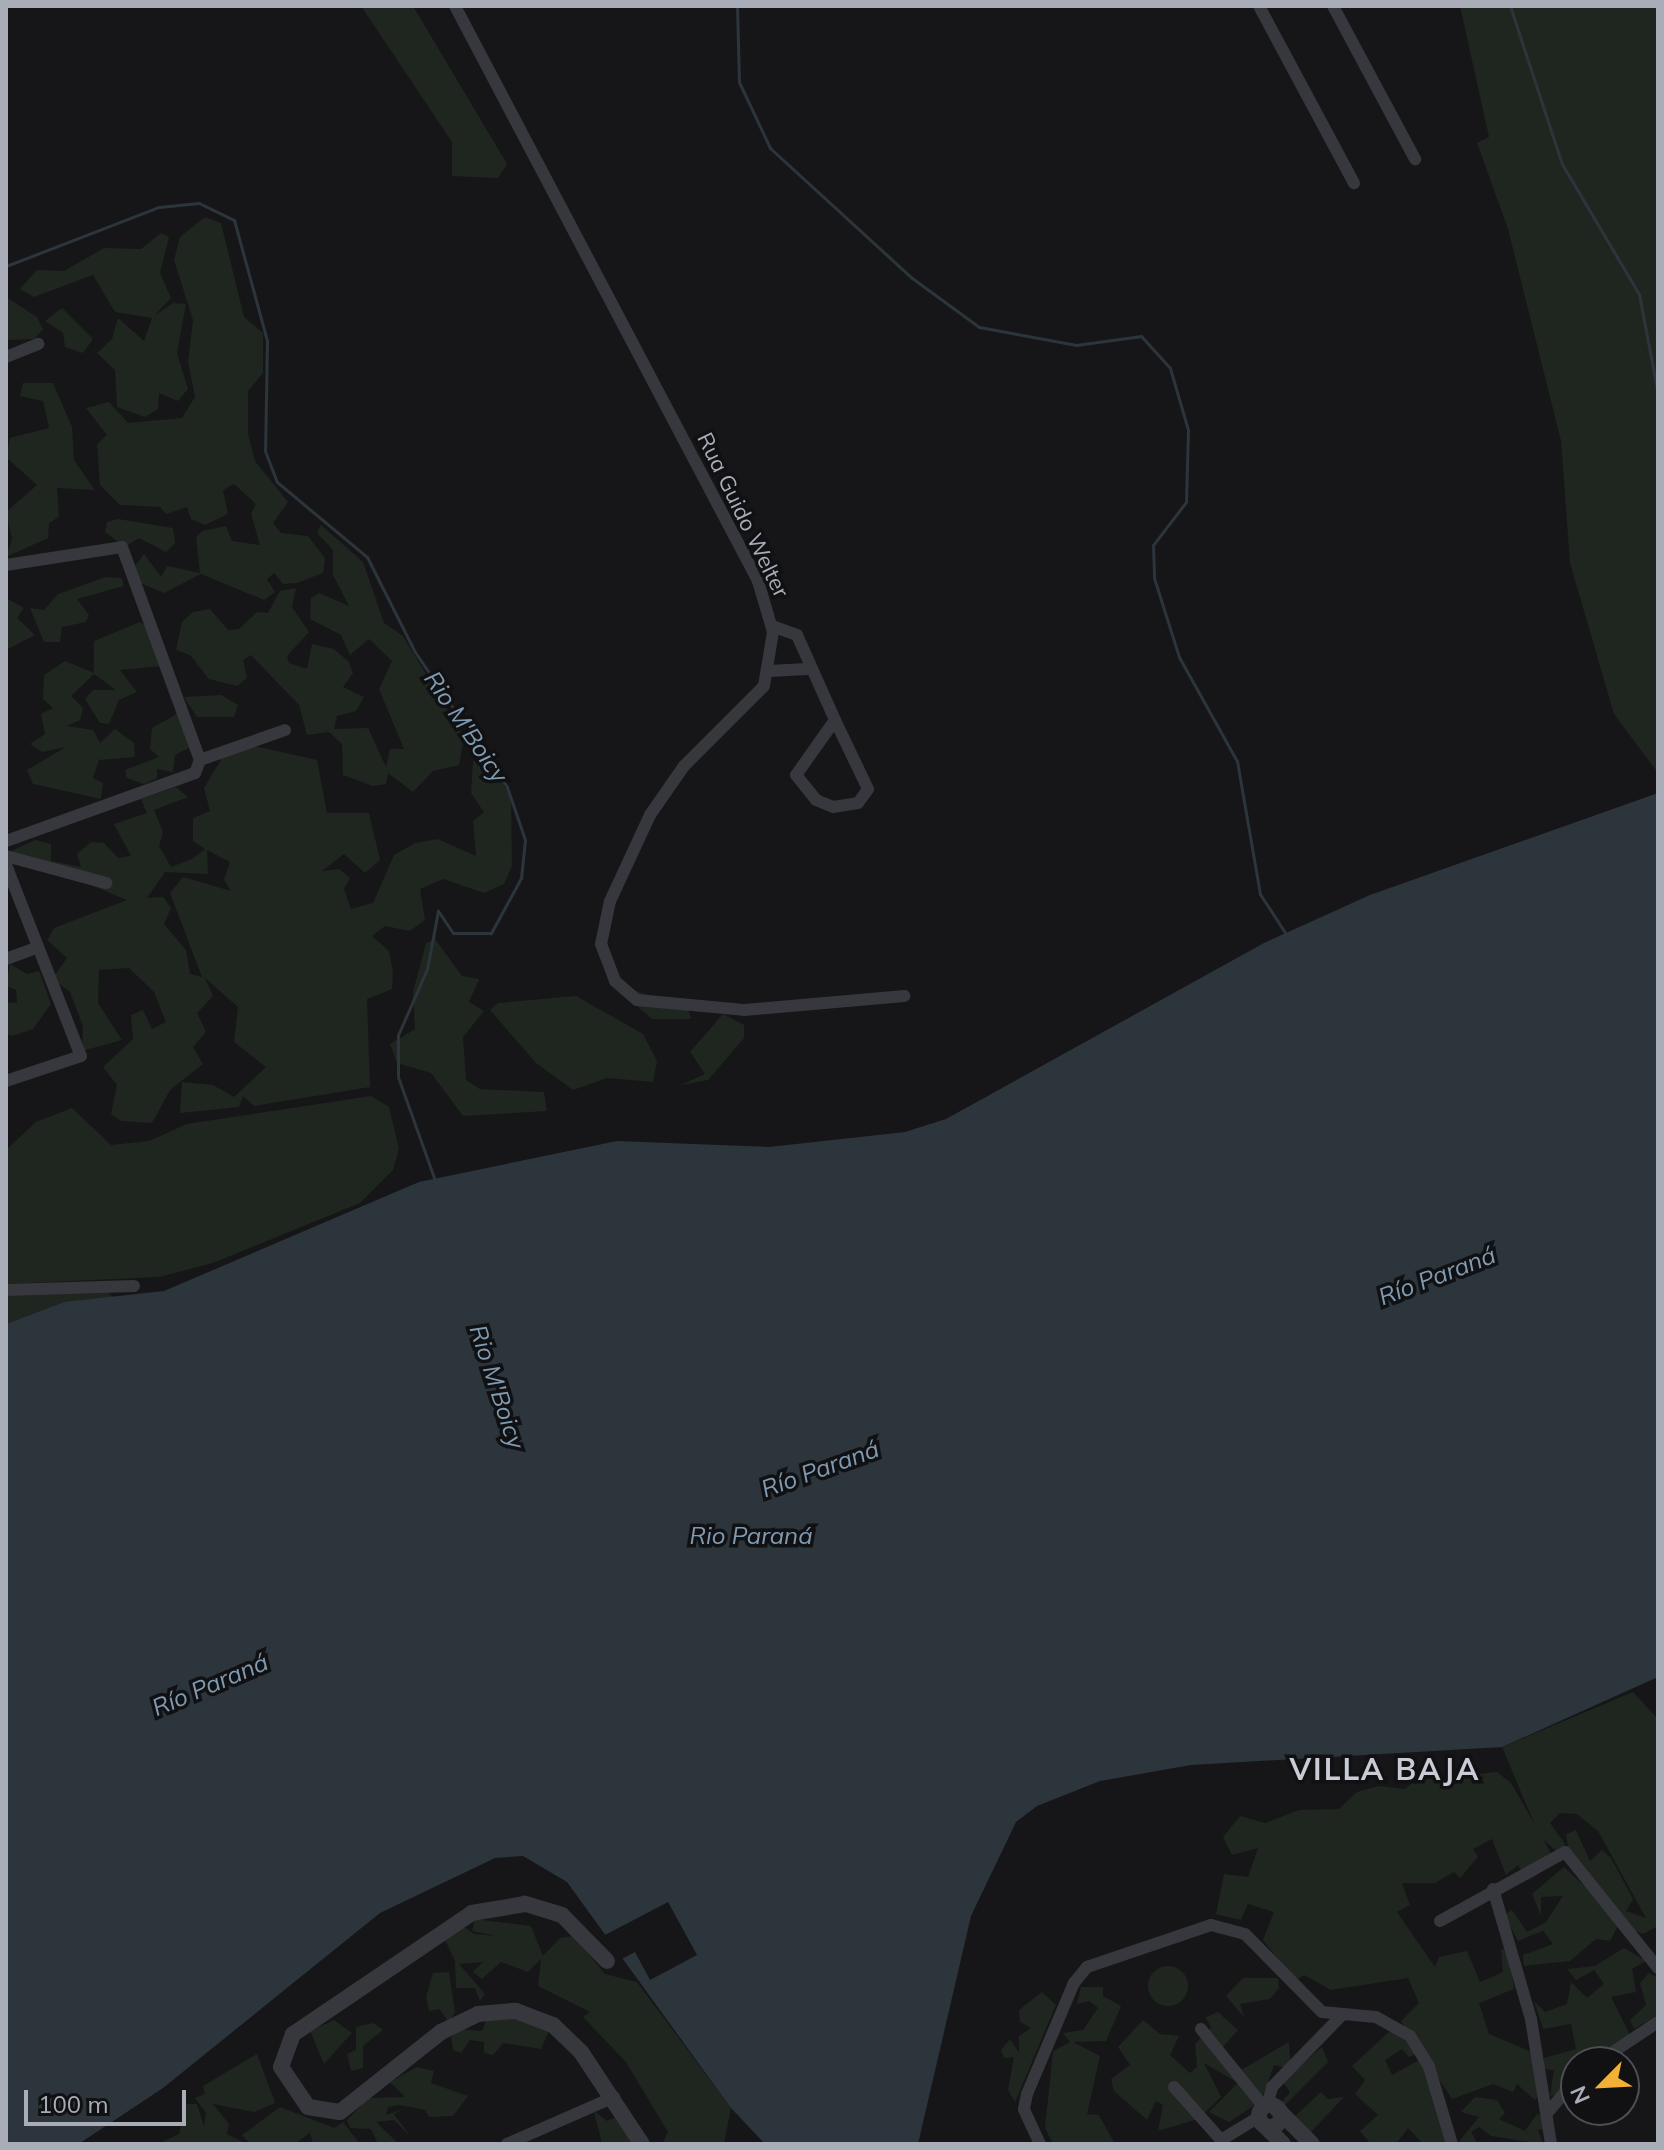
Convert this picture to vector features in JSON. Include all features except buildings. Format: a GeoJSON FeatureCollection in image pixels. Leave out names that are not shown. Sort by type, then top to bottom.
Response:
{"type":"FeatureCollection","features":[{"type":"Feature","properties":{"kind":"street","name":"Rua Guido Welter"},"geometry":{"type":"LineString","coordinates":[[455,6],[758,581],[772,626],[769,671]]}},
{"type":"Feature","properties":{"kind":"street"},"geometry":{"type":"LineString","coordinates":[[1259,6],[1354,183]]}},
{"type":"Feature","properties":{"kind":"street"},"geometry":{"type":"LineString","coordinates":[[1333,6],[1415,159]]}},
{"type":"Feature","properties":{"kind":"street"},"geometry":{"type":"LineString","coordinates":[[6,357],[38,344]]}},
{"type":"Feature","properties":{"kind":"street"},"geometry":{"type":"LineString","coordinates":[[6,565],[118,544],[132,563],[200,760],[195,773],[6,841]]}},
{"type":"Feature","properties":{"kind":"street"},"geometry":{"type":"LineString","coordinates":[[772,626],[797,635],[807,669],[835,720],[868,789],[858,803],[833,807],[816,800],[796,775],[835,720]]}},
{"type":"Feature","properties":{"kind":"street"},"geometry":{"type":"LineString","coordinates":[[807,669],[769,671],[764,686],[696,750],[650,815],[603,920],[608,965],[625,993],[648,1002],[765,1011],[904,996]]}},
{"type":"Feature","properties":{"kind":"street"},"geometry":{"type":"LineString","coordinates":[[200,760],[285,730]]}},
{"type":"Feature","properties":{"kind":"street"},"geometry":{"type":"LineString","coordinates":[[6,856],[106,883]]}},
{"type":"Feature","properties":{"kind":"street"},"geometry":{"type":"LineString","coordinates":[[6,865],[81,1056],[6,1081]]}},
{"type":"Feature","properties":{"kind":"street"},"geometry":{"type":"LineString","coordinates":[[6,959],[37,948]]}},
{"type":"Feature","properties":{"kind":"street"},"geometry":{"type":"LineString","coordinates":[[6,1290],[134,1286]]}},
{"type":"Feature","properties":{"kind":"street"},"geometry":{"type":"LineString","coordinates":[[1440,1921],[1493,1889],[1565,1852],[1658,1968]]}},
{"type":"Feature","properties":{"kind":"street"},"geometry":{"type":"LineString","coordinates":[[1493,1889],[1549,2111],[1551,2144]]}},
{"type":"Feature","properties":{"kind":"street"},"geometry":{"type":"LineString","coordinates":[[607,1961],[562,1915],[525,1904],[472,1913],[293,2034],[281,2067],[308,2107],[340,2112],[441,2032],[478,2014],[516,2011],[566,2037],[614,2097],[642,2144]]}},
{"type":"Feature","properties":{"kind":"street"},"geometry":{"type":"LineString","coordinates":[[1040,2144],[1024,2109],[1027,2094],[1074,1983],[1087,1967],[1145,1945],[1231,1926],[1301,1998],[1342,2015],[1376,2017],[1410,2036],[1429,2067],[1452,2144]]}},
{"type":"Feature","properties":{"kind":"street"},"geometry":{"type":"LineString","coordinates":[[1174,2087],[1221,2140],[1266,2113],[1272,2087],[1342,2015]]}},
{"type":"Feature","properties":{"kind":"street"},"geometry":{"type":"LineString","coordinates":[[1622,2046],[1658,2022]]}},
{"type":"Feature","properties":{"kind":"street"},"geometry":{"type":"LineString","coordinates":[[1201,2029],[1266,2113],[1283,2144]]}},
{"type":"Feature","properties":{"kind":"street"},"geometry":{"type":"LineString","coordinates":[[507,2144],[614,2097]]}},
{"type":"Feature","properties":{"kind":"street"},"geometry":{"type":"LineString","coordinates":[[1549,2111],[1560,2098]]}},
{"type":"Feature","properties":{"kind":"street"},"geometry":{"type":"LineString","coordinates":[[1266,2113],[1312,2144]]}},
{"type":"Feature","properties":{"kind":"shaded area"},"geometry":{"type":"Polygon","coordinates":[[[361,6],[413,6],[507,164],[498,178],[452,176],[452,142],[361,6]]]}},
{"type":"Feature","properties":{"kind":"shaded area"},"geometry":{"type":"Polygon","coordinates":[[[1460,6],[1658,6],[1658,773],[1614,714],[1570,563],[1561,441],[1508,229],[1477,143],[1489,137],[1460,6]]]}},
{"type":"Feature","properties":{"kind":"shaded area"},"geometry":{"type":"Polygon","coordinates":[[[205,217],[221,223],[244,317],[263,333],[263,373],[248,391],[248,434],[255,461],[288,502],[273,523],[281,533],[308,536],[325,558],[323,573],[297,583],[283,584],[274,573],[267,579],[275,592],[264,600],[201,574],[164,593],[140,583],[135,566],[144,554],[161,577],[167,566],[200,573],[196,537],[202,531],[226,526],[232,541],[260,545],[251,514],[256,504],[234,484],[223,490],[228,514],[205,525],[191,519],[187,507],[166,514],[160,507],[120,505],[100,485],[97,444],[107,435],[86,408],[109,402],[128,423],[182,418],[195,397],[188,362],[193,320],[174,260],[180,237],[205,217]]]}},
{"type":"Feature","properties":{"kind":"shaded area"},"geometry":{"type":"Polygon","coordinates":[[[161,233],[169,237],[160,273],[171,298],[154,316],[173,303],[186,304],[177,353],[188,389],[178,401],[159,393],[158,409],[145,417],[117,407],[115,370],[97,353],[112,339],[118,318],[144,341],[152,318],[115,312],[93,275],[34,297],[20,289],[37,270],[64,271],[104,248],[141,249],[161,233]]]}},
{"type":"Feature","properties":{"kind":"shaded area"},"geometry":{"type":"Polygon","coordinates":[[[6,297],[37,317],[43,329],[35,339],[6,340],[6,297]]]}},
{"type":"Feature","properties":{"kind":"shaded area"},"geometry":{"type":"Polygon","coordinates":[[[62,308],[93,339],[83,353],[65,347],[63,333],[45,321],[62,308]]]}},
{"type":"Feature","properties":{"kind":"shaded area"},"geometry":{"type":"Polygon","coordinates":[[[23,383],[53,383],[72,427],[74,460],[95,490],[57,488],[59,517],[49,523],[48,538],[6,557],[12,539],[6,512],[37,485],[6,457],[10,438],[49,428],[43,401],[20,396],[23,383]]]}},
{"type":"Feature","properties":{"kind":"shaded area"},"geometry":{"type":"Polygon","coordinates":[[[118,519],[173,528],[175,543],[166,552],[139,538],[125,547],[105,532],[107,522],[118,519]]]}},
{"type":"Feature","properties":{"kind":"shaded area"},"geometry":{"type":"Polygon","coordinates":[[[321,525],[363,562],[384,623],[403,636],[464,737],[459,765],[433,771],[413,792],[388,773],[386,784],[373,786],[343,775],[342,744],[329,732],[307,735],[299,705],[251,655],[243,660],[247,678],[237,686],[209,679],[190,655],[176,650],[182,622],[193,612],[210,609],[228,630],[239,629],[257,612],[268,613],[280,591],[296,588],[292,607],[309,632],[287,656],[289,663],[307,669],[312,644],[334,649],[349,662],[353,673],[343,687],[364,697],[356,711],[337,716],[334,729],[368,728],[386,767],[390,749],[404,749],[379,689],[392,661],[369,639],[350,655],[341,635],[310,619],[311,598],[319,593],[349,606],[333,575],[333,550],[317,533],[321,525]]]}},
{"type":"Feature","properties":{"kind":"shaded area"},"geometry":{"type":"Polygon","coordinates":[[[106,577],[122,578],[124,586],[77,599],[89,615],[86,622],[62,627],[60,642],[44,642],[30,608],[44,610],[58,594],[106,577]]]}},
{"type":"Feature","properties":{"kind":"shaded area"},"geometry":{"type":"Polygon","coordinates":[[[6,598],[24,608],[17,618],[35,635],[6,650],[6,598]]]}},
{"type":"Feature","properties":{"kind":"shaded area"},"geometry":{"type":"Polygon","coordinates":[[[140,622],[155,634],[162,666],[120,670],[137,692],[119,700],[109,724],[100,723],[85,699],[93,690],[116,690],[94,674],[71,696],[83,708],[80,720],[67,726],[93,730],[100,743],[115,729],[134,743],[135,757],[99,760],[93,778],[103,783],[101,799],[33,784],[27,770],[66,747],[42,752],[30,744],[45,734],[41,714],[53,708],[43,699],[44,675],[65,661],[94,673],[94,641],[140,622]]]}},
{"type":"Feature","properties":{"kind":"shaded area"},"geometry":{"type":"Polygon","coordinates":[[[221,695],[238,705],[234,717],[197,717],[184,697],[221,695]]]}},
{"type":"Feature","properties":{"kind":"shaded area"},"geometry":{"type":"Polygon","coordinates":[[[182,711],[189,748],[175,755],[173,772],[157,769],[157,778],[144,784],[127,778],[125,770],[159,757],[150,749],[152,728],[182,711]]]}},
{"type":"Feature","properties":{"kind":"shaded area"},"geometry":{"type":"Polygon","coordinates":[[[249,745],[317,760],[327,813],[369,813],[380,860],[365,873],[344,854],[322,871],[339,869],[350,878],[344,889],[351,909],[373,903],[394,855],[415,843],[438,839],[476,856],[473,821],[484,812],[471,793],[473,761],[486,758],[511,796],[512,866],[504,884],[484,893],[443,879],[420,889],[425,920],[410,931],[385,926],[372,936],[389,951],[393,972],[392,989],[367,999],[370,1087],[254,1106],[243,1096],[239,1107],[180,1113],[182,1082],[213,1085],[234,1097],[266,1067],[234,1042],[238,1007],[205,978],[213,996],[197,1013],[206,1032],[193,1047],[203,1064],[170,1090],[152,1123],[121,1121],[111,1114],[117,1085],[103,1067],[133,1039],[131,1015],[143,1010],[152,1029],[166,1022],[154,992],[129,968],[99,970],[98,1003],[122,1040],[82,1051],[83,1026],[70,992],[52,979],[67,958],[47,940],[54,928],[127,900],[9,852],[35,840],[51,844],[51,861],[81,867],[77,854],[91,842],[104,843],[118,858],[131,856],[114,824],[147,813],[141,799],[176,787],[188,797],[154,810],[163,832],[159,846],[171,867],[192,859],[205,849],[193,841],[193,818],[210,811],[204,788],[222,758],[249,745]],[[207,850],[208,874],[165,872],[147,898],[163,897],[171,908],[164,924],[186,950],[190,974],[202,977],[170,893],[183,877],[231,891],[224,880],[230,862],[207,850]]]}},
{"type":"Feature","properties":{"kind":"shaded area"},"geometry":{"type":"Polygon","coordinates":[[[435,939],[462,976],[479,979],[469,1002],[484,1011],[463,1037],[466,1080],[480,1089],[544,1092],[547,1111],[463,1116],[431,1073],[397,1063],[390,1044],[415,1029],[413,992],[426,943],[435,939]]]}},
{"type":"Feature","properties":{"kind":"shaded area"},"geometry":{"type":"Polygon","coordinates":[[[10,964],[27,974],[39,971],[51,1004],[33,1029],[12,1036],[6,1034],[6,1002],[17,1003],[16,990],[6,986],[10,964]]]}},
{"type":"Feature","properties":{"kind":"shaded area"},"geometry":{"type":"Polygon","coordinates":[[[633,990],[688,1008],[691,1019],[652,1019],[630,1000],[633,990]]]}},
{"type":"Feature","properties":{"kind":"shaded area"},"geometry":{"type":"Polygon","coordinates":[[[576,996],[643,1034],[657,1061],[653,1082],[607,1078],[573,1090],[536,1063],[490,1010],[498,1003],[576,996]]]}},
{"type":"Feature","properties":{"kind":"shaded area"},"geometry":{"type":"Polygon","coordinates":[[[723,1014],[744,1025],[744,1038],[708,1080],[681,1085],[705,1074],[690,1052],[723,1014]]]}},
{"type":"Feature","properties":{"kind":"shaded area"},"geometry":{"type":"Polygon","coordinates":[[[371,1096],[389,1107],[399,1149],[393,1170],[360,1203],[213,1263],[159,1277],[6,1284],[6,1150],[36,1122],[72,1108],[111,1145],[149,1141],[187,1124],[371,1096]]]}},
{"type":"Feature","properties":{"kind":"shaded area"},"geometry":{"type":"Polygon","coordinates":[[[108,1293],[116,1299],[64,1302],[6,1324],[6,1295],[108,1293]]]}},
{"type":"Feature","properties":{"kind":"shaded area"},"geometry":{"type":"Polygon","coordinates":[[[1633,1692],[1658,1719],[1658,1926],[1643,1934],[1619,1924],[1610,1941],[1596,1939],[1570,1961],[1524,1966],[1523,1955],[1553,1944],[1543,1931],[1518,1941],[1504,1915],[1512,1910],[1527,1932],[1546,1922],[1563,1896],[1541,1897],[1541,1916],[1532,1894],[1564,1867],[1591,1892],[1594,1882],[1569,1854],[1566,1834],[1576,1830],[1590,1861],[1602,1850],[1611,1858],[1633,1899],[1626,1911],[1646,1918],[1598,1831],[1577,1814],[1560,1813],[1550,1823],[1565,1844],[1558,1852],[1540,1837],[1502,1747],[1633,1692]]]}},
{"type":"Feature","properties":{"kind":"shaded area"},"geometry":{"type":"Polygon","coordinates":[[[1497,1772],[1511,1783],[1556,1862],[1528,1881],[1518,1865],[1506,1875],[1492,1839],[1473,1849],[1478,1857],[1460,1878],[1454,1872],[1435,1883],[1402,1883],[1410,1905],[1397,1912],[1435,1967],[1439,1957],[1467,1951],[1480,1982],[1503,1972],[1501,1950],[1509,1946],[1514,1989],[1479,2003],[1489,2034],[1534,2053],[1542,2090],[1535,2100],[1517,2084],[1513,2092],[1493,2084],[1452,2099],[1401,2021],[1419,2003],[1408,1978],[1331,1990],[1304,1975],[1295,1981],[1263,1940],[1274,1912],[1248,1904],[1241,1920],[1216,1914],[1224,1874],[1248,1877],[1258,1848],[1232,1855],[1223,1837],[1240,1816],[1265,1823],[1299,1810],[1339,1809],[1357,1792],[1379,1786],[1405,1789],[1416,1780],[1497,1772]]]}},
{"type":"Feature","properties":{"kind":"shaded area"},"geometry":{"type":"Polygon","coordinates":[[[475,1919],[531,1926],[543,1956],[560,1938],[574,1936],[605,1974],[637,1982],[731,2108],[724,2144],[662,2144],[668,2132],[626,2062],[583,2017],[590,2012],[538,1986],[541,1959],[528,1972],[501,1962],[482,1979],[473,1972],[483,1962],[459,1964],[485,1994],[480,2001],[475,1988],[456,1988],[455,1961],[442,1934],[464,1927],[474,1934],[496,1936],[472,1931],[475,1919]]]}},
{"type":"Feature","properties":{"kind":"shaded area"},"geometry":{"type":"Polygon","coordinates":[[[1624,1948],[1646,1961],[1632,1969],[1636,1992],[1611,1997],[1632,2039],[1616,2046],[1575,2046],[1571,2024],[1543,2029],[1534,2001],[1545,2012],[1567,2004],[1571,1982],[1587,1998],[1604,1984],[1594,1970],[1576,1980],[1567,1969],[1595,1966],[1624,1948]]]}},
{"type":"Feature","properties":{"kind":"shaded area"},"geometry":{"type":"Polygon","coordinates":[[[1168,1966],[1182,1972],[1188,1986],[1182,2000],[1168,2006],[1154,2000],[1148,1986],[1154,1972],[1168,1966]]]}},
{"type":"Feature","properties":{"kind":"shaded area"},"geometry":{"type":"Polygon","coordinates":[[[449,1972],[455,2013],[449,2022],[439,2009],[429,2011],[426,1997],[433,1973],[449,1972]]]}},
{"type":"Feature","properties":{"kind":"shaded area"},"geometry":{"type":"Polygon","coordinates":[[[1649,1973],[1658,1978],[1658,2015],[1634,2029],[1630,2020],[1646,2005],[1640,1983],[1649,1973]]]}},
{"type":"Feature","properties":{"kind":"shaded area"},"geometry":{"type":"Polygon","coordinates":[[[1243,1978],[1278,1978],[1279,1988],[1270,1999],[1240,2004],[1244,2017],[1226,1996],[1243,1978]]]}},
{"type":"Feature","properties":{"kind":"shaded area"},"geometry":{"type":"Polygon","coordinates":[[[1081,1987],[1103,1987],[1103,1996],[1121,2006],[1106,2041],[1073,2042],[1100,2056],[1087,2114],[1099,2115],[1115,2144],[1053,2144],[1045,2128],[1053,2051],[1070,2042],[1063,2033],[1083,2030],[1098,2008],[1089,2001],[1077,2004],[1081,1987]]]}},
{"type":"Feature","properties":{"kind":"shaded area"},"geometry":{"type":"Polygon","coordinates":[[[1042,1992],[1056,2005],[1015,2102],[1008,2090],[1014,2057],[1004,2058],[1001,2050],[1010,2039],[1019,2053],[1019,2036],[1031,2028],[1020,2022],[1019,2010],[1042,1992]]]}},
{"type":"Feature","properties":{"kind":"shaded area"},"geometry":{"type":"Polygon","coordinates":[[[1218,2012],[1238,2030],[1223,2047],[1241,2070],[1289,2042],[1291,2069],[1274,2065],[1261,2101],[1229,2122],[1209,2112],[1238,2083],[1204,2063],[1221,2097],[1198,2119],[1158,2131],[1163,2105],[1156,2101],[1147,2120],[1114,2091],[1111,2079],[1130,2065],[1118,2047],[1143,2020],[1160,2034],[1179,2036],[1170,2055],[1190,2073],[1197,2067],[1195,2044],[1211,2028],[1206,2017],[1218,2012]]]}},
{"type":"Feature","properties":{"kind":"shaded area"},"geometry":{"type":"Polygon","coordinates":[[[512,2017],[549,2031],[541,2049],[503,2043],[493,2055],[484,2053],[484,2042],[470,2040],[461,2053],[453,2050],[451,2037],[460,2029],[482,2031],[486,2021],[512,2017]]]}},
{"type":"Feature","properties":{"kind":"shaded area"},"geometry":{"type":"Polygon","coordinates":[[[334,2020],[352,2033],[324,2064],[310,2031],[334,2020]]]}},
{"type":"Feature","properties":{"kind":"shaded area"},"geometry":{"type":"Polygon","coordinates":[[[373,2023],[383,2030],[363,2046],[363,2068],[351,2071],[347,2054],[356,2050],[356,2027],[373,2023]]]}},
{"type":"Feature","properties":{"kind":"shaded area"},"geometry":{"type":"Polygon","coordinates":[[[1392,2029],[1419,2053],[1409,2057],[1402,2049],[1385,2060],[1392,2075],[1421,2059],[1448,2144],[1423,2144],[1408,2128],[1396,2144],[1371,2144],[1360,2131],[1378,2115],[1355,2094],[1365,2080],[1352,2066],[1392,2029]]]}},
{"type":"Feature","properties":{"kind":"shaded area"},"geometry":{"type":"Polygon","coordinates":[[[1322,2047],[1328,2062],[1281,2109],[1274,2104],[1273,2097],[1281,2103],[1290,2092],[1282,2081],[1322,2047]]]}},
{"type":"Feature","properties":{"kind":"shaded area"},"geometry":{"type":"Polygon","coordinates":[[[257,2054],[275,2103],[254,2112],[213,2104],[229,2124],[227,2134],[247,2144],[158,2144],[179,2134],[186,2104],[197,2104],[204,2126],[206,2113],[195,2098],[205,2094],[203,2086],[257,2054]]]}},
{"type":"Feature","properties":{"kind":"shaded area"},"geometry":{"type":"Polygon","coordinates":[[[1560,2054],[1560,2094],[1550,2096],[1554,2070],[1544,2069],[1544,2058],[1560,2054]]]}},
{"type":"Feature","properties":{"kind":"shaded area"},"geometry":{"type":"Polygon","coordinates":[[[417,2067],[434,2071],[431,2083],[468,2096],[453,2116],[429,2117],[425,2110],[400,2105],[388,2107],[386,2115],[403,2109],[394,2114],[410,2136],[394,2120],[376,2122],[399,2144],[378,2144],[371,2129],[350,2128],[347,2120],[368,2098],[405,2097],[390,2082],[417,2067]]]}},
{"type":"Feature","properties":{"kind":"shaded area"},"geometry":{"type":"Polygon","coordinates":[[[1321,2092],[1328,2099],[1344,2097],[1310,2133],[1292,2119],[1321,2092]]]}},
{"type":"Feature","properties":{"kind":"shaded area"},"geometry":{"type":"Polygon","coordinates":[[[1475,2097],[1497,2100],[1505,2113],[1499,2119],[1525,2131],[1537,2114],[1546,2118],[1547,2128],[1538,2130],[1543,2144],[1491,2136],[1479,2127],[1471,2132],[1478,2144],[1457,2144],[1479,2117],[1461,2112],[1475,2097]]]}},
{"type":"Feature","properties":{"kind":"shaded area"},"geometry":{"type":"Polygon","coordinates":[[[280,2107],[334,2128],[343,2122],[360,2144],[313,2144],[310,2133],[295,2144],[250,2144],[242,2135],[280,2107]]]}},
{"type":"Feature","properties":{"kind":"shaded area"},"geometry":{"type":"Polygon","coordinates":[[[594,2111],[607,2121],[616,2117],[636,2144],[602,2144],[594,2111]]]}},
{"type":"Feature","properties":{"kind":"water","name":"Rio Paraná"},"geometry":{"type":"Polygon","coordinates":[[[1658,793],[1658,1677],[1502,1747],[1191,1765],[1100,1781],[1037,1806],[1016,1822],[971,1916],[918,2144],[765,2144],[731,2108],[567,1882],[523,1856],[495,1858],[380,1913],[163,2088],[80,2143],[6,2144],[6,1324],[64,1302],[164,1291],[419,1182],[617,1141],[769,1147],[905,1132],[946,1119],[1264,943],[1370,895],[1658,793]]]}},
{"type":"Feature","properties":{"kind":"pier"},"geometry":{"type":"Polygon","coordinates":[[[668,1902],[697,1955],[650,1980],[635,1952],[620,1960],[603,1936],[668,1902]]]}},
{"type":"Feature","properties":{"kind":"waterway"},"geometry":{"type":"LineString","coordinates":[[737,6],[739,82],[770,148],[912,278],[979,327],[1076,345],[1141,336],[1170,368],[1188,430],[1186,502],[1153,545],[1154,578],[1179,657],[1237,761],[1260,894],[1286,934]]}},
{"type":"Feature","properties":{"kind":"waterway"},"geometry":{"type":"LineString","coordinates":[[1510,6],[1562,164],[1639,294],[1658,395]]}},
{"type":"Feature","properties":{"kind":"waterway","name":"Rio M'Boicy"},"geometry":{"type":"LineString","coordinates":[[6,266],[159,207],[199,203],[234,220],[267,341],[265,451],[277,482],[367,557],[415,652],[507,787],[525,840],[521,878],[491,933],[453,933],[438,911],[427,969],[398,1035],[398,1077],[436,1183]]}},
{"type":"Feature","properties":{"kind":"district","name":"VILLA BAJA"},"geometry":{"type":"Point","coordinates":[1385,1769]}},
{"type":"Feature","properties":{"kind":"water label","name":"Río Paraná"},"geometry":{"type":"Point","coordinates":[1437,1276]}},
{"type":"Feature","properties":{"kind":"water label","name":"Río Paraná"},"geometry":{"type":"Point","coordinates":[820,1469]}},
{"type":"Feature","properties":{"kind":"water label","name":"Río Paraná"},"geometry":{"type":"Point","coordinates":[210,1685]}}]}
